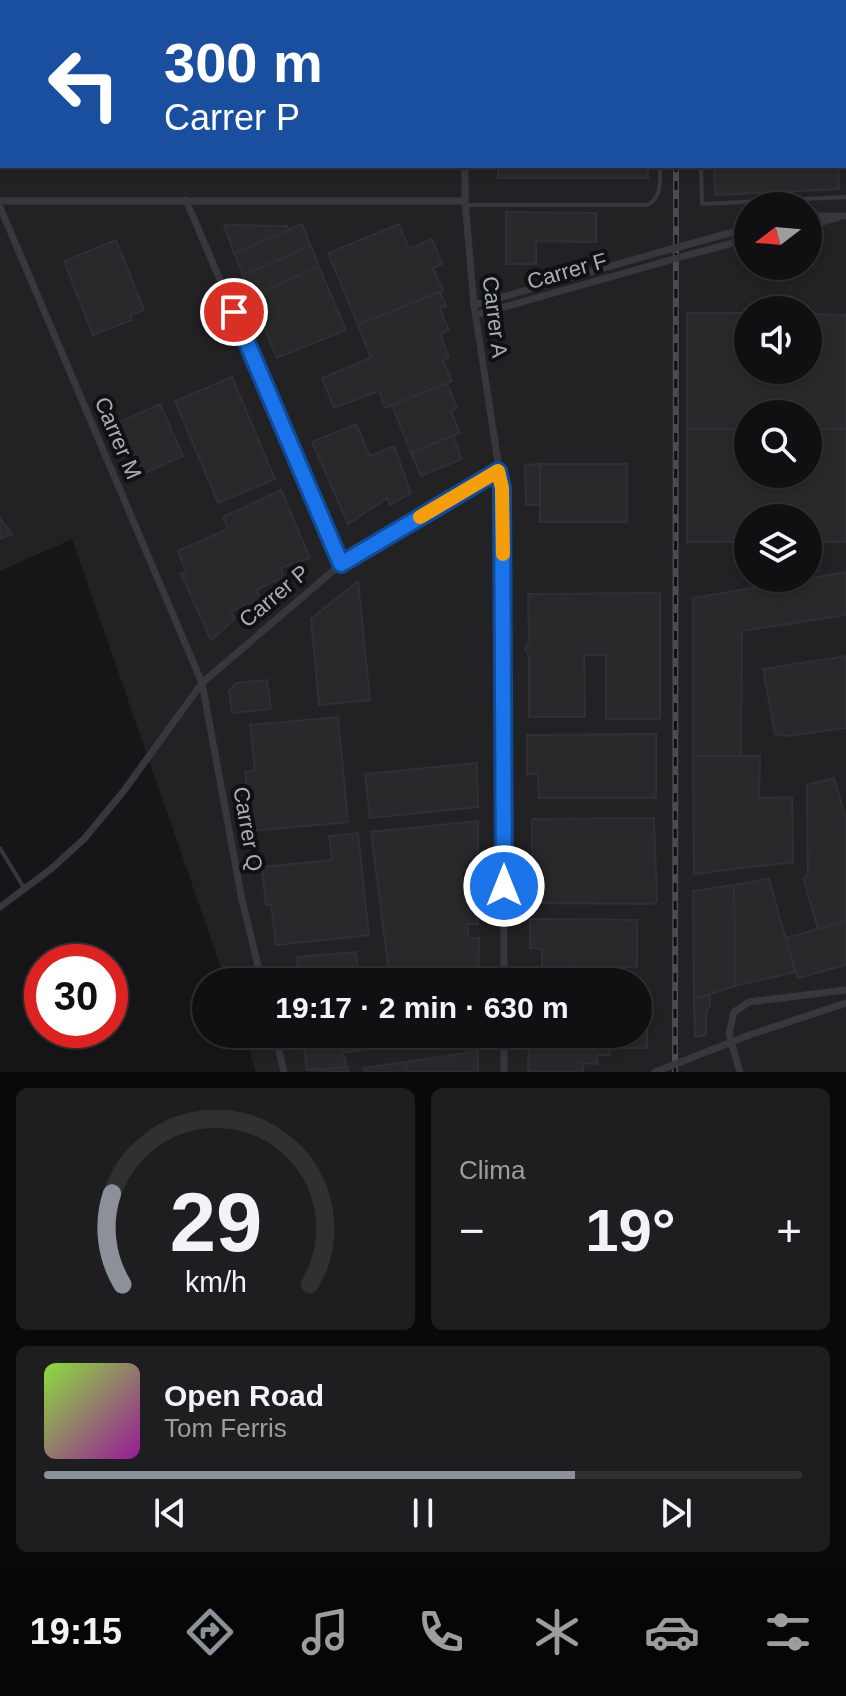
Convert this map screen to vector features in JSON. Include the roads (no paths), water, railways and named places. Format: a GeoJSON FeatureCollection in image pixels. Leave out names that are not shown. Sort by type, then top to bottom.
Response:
{"type":"FeatureCollection","features":[{"type":"Feature","properties":{"kind":"street","name":"Carrer A"},"geometry":{"type":"LineString","coordinates":[[465,168],[474,305],[502,488],[504,968]]}},
{"type":"Feature","properties":{"kind":"street"},"geometry":{"type":"LineString","coordinates":[[186,200],[341,564]]}},
{"type":"Feature","properties":{"kind":"street"},"geometry":{"type":"LineString","coordinates":[[0,201],[465,203]]}},
{"type":"Feature","properties":{"kind":"street","name":"Carrer M"},"geometry":{"type":"LineString","coordinates":[[0,207],[202,683]]}},
{"type":"Feature","properties":{"kind":"street"},"geometry":{"type":"LineString","coordinates":[[822,216],[844,216]]}},
{"type":"Feature","properties":{"kind":"street"},"geometry":{"type":"LineString","coordinates":[[822,222],[844,216]]}},
{"type":"Feature","properties":{"kind":"street"},"geometry":{"type":"LineString","coordinates":[[474,305],[734,232]]}},
{"type":"Feature","properties":{"kind":"street","name":"Carrer F"},"geometry":{"type":"LineString","coordinates":[[476,315],[734,243]]}},
{"type":"Feature","properties":{"kind":"street","name":"Carrer P"},"geometry":{"type":"LineString","coordinates":[[0,907],[51,869],[84,839],[123,792],[202,683],[341,564],[498,471]]}},
{"type":"Feature","properties":{"kind":"street","name":"Carrer Q"},"geometry":{"type":"LineString","coordinates":[[202,683],[242,900],[259,968]]}},
{"type":"Feature","properties":{"kind":"street"},"geometry":{"type":"LineString","coordinates":[[740,1072],[729,1034],[734,1012],[749,1002],[846,990]]}},
{"type":"Feature","properties":{"kind":"street"},"geometry":{"type":"LineString","coordinates":[[655,1072],[752,1034],[846,1003]]}},
{"type":"Feature","properties":{"kind":"street"},"geometry":{"type":"LineString","coordinates":[[278,1048],[284,1072]]}},
{"type":"Feature","properties":{"kind":"street"},"geometry":{"type":"LineString","coordinates":[[504,1048],[504,1072]]}},
{"type":"Feature","properties":{"kind":"lane"},"geometry":{"type":"LineString","coordinates":[[465,203],[647,205],[658,195],[660,168]]}},
{"type":"Feature","properties":{"kind":"lane"},"geometry":{"type":"LineString","coordinates":[[701,168],[702,204],[846,197]]}},
{"type":"Feature","properties":{"kind":"lane"},"geometry":{"type":"LineString","coordinates":[[0,848],[24,888]]}},
{"type":"Feature","properties":{"kind":"railway"},"geometry":{"type":"LineString","coordinates":[[675,1072],[676,168]]}}]}
